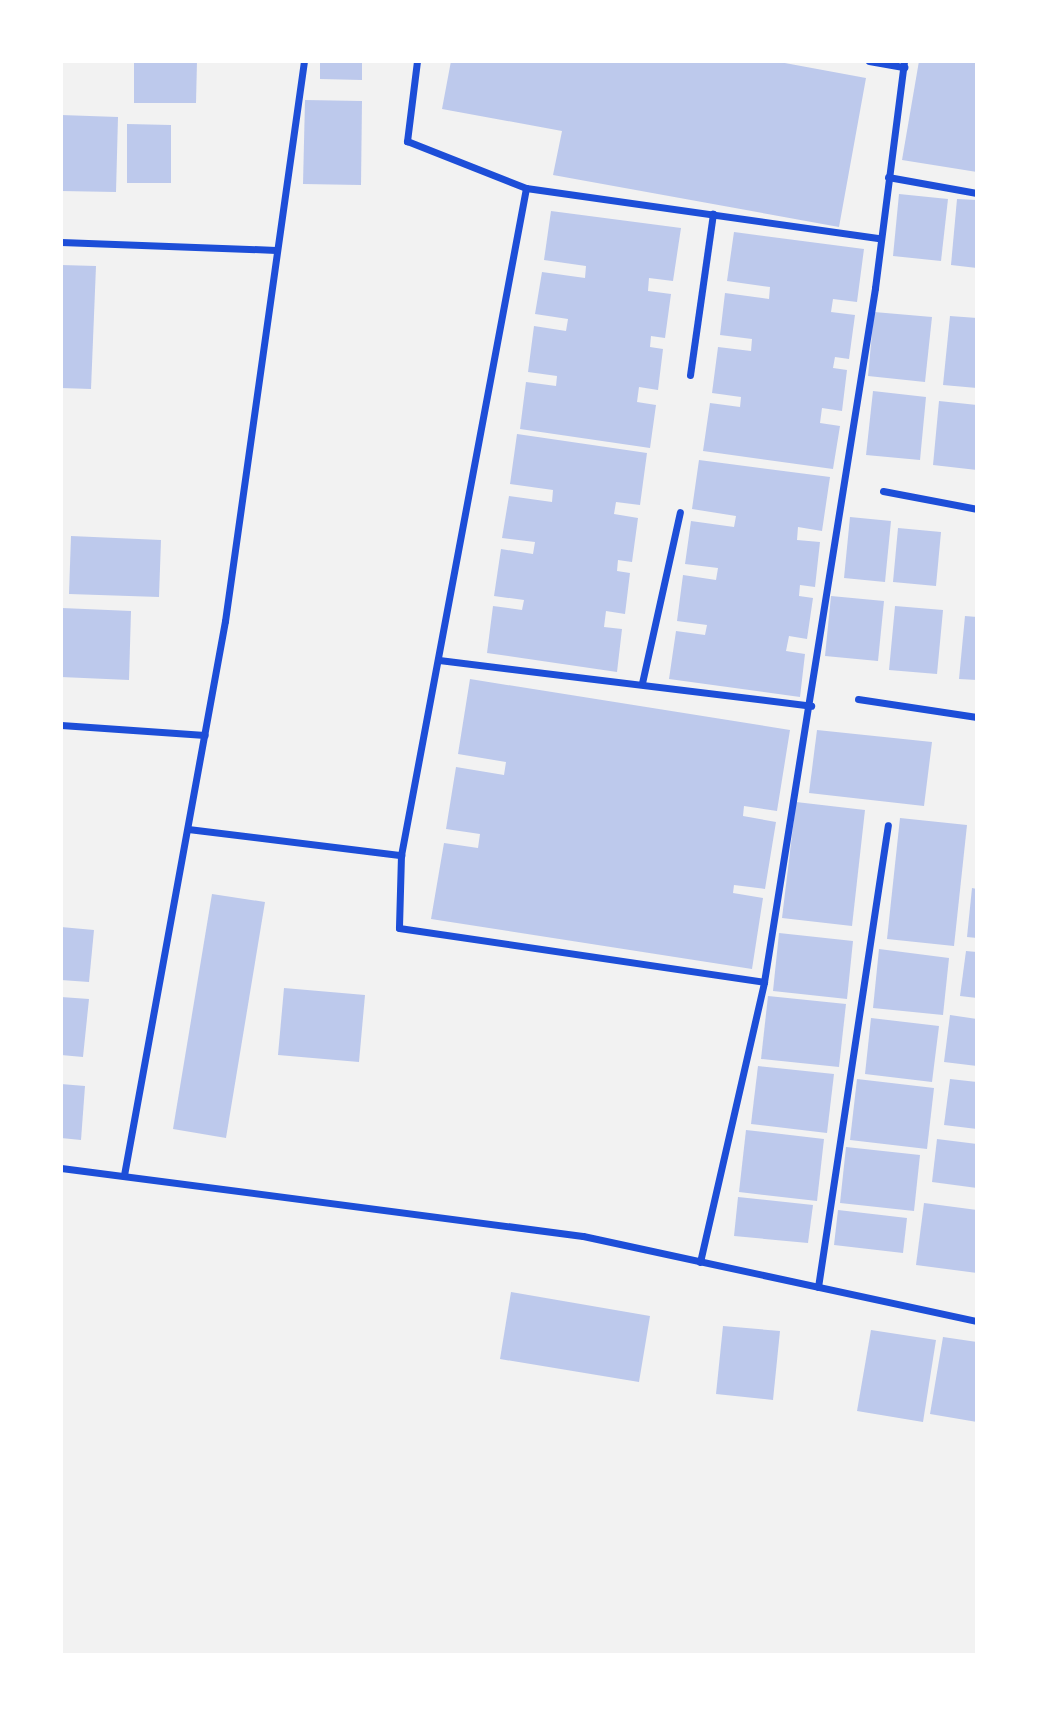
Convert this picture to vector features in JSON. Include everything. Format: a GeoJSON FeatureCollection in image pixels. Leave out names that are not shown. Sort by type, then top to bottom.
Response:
{"type":"FeatureCollection","features":[{"type":"Feature","properties":{"kind":"street"},"geometry":{"type":"LineString","coordinates":[[124,1175],[205,735],[303,61]]}},
{"type":"Feature","properties":{"kind":"street"},"geometry":{"type":"LineString","coordinates":[[417,61],[407,141],[526,188],[879,238]]}},
{"type":"Feature","properties":{"kind":"street"},"geometry":{"type":"LineString","coordinates":[[700,1262],[764,982],[811,706],[875,288],[879,238],[904,64],[869,61]]}},
{"type":"Feature","properties":{"kind":"street"},"geometry":{"type":"LineString","coordinates":[[888,177],[977,193]]}},
{"type":"Feature","properties":{"kind":"street"},"geometry":{"type":"LineString","coordinates":[[526,188],[456,545],[439,660],[401,855],[399,928],[764,982]]}},
{"type":"Feature","properties":{"kind":"street"},"geometry":{"type":"LineString","coordinates":[[690,376],[713,214]]}},
{"type":"Feature","properties":{"kind":"street"},"geometry":{"type":"LineString","coordinates":[[61,242],[276,250]]}},
{"type":"Feature","properties":{"kind":"street"},"geometry":{"type":"LineString","coordinates":[[883,491],[977,509]]}},
{"type":"Feature","properties":{"kind":"street"},"geometry":{"type":"LineString","coordinates":[[642,683],[680,512]]}},
{"type":"Feature","properties":{"kind":"street"},"geometry":{"type":"LineString","coordinates":[[439,660],[811,706]]}},
{"type":"Feature","properties":{"kind":"street"},"geometry":{"type":"LineString","coordinates":[[858,699],[977,717]]}},
{"type":"Feature","properties":{"kind":"street"},"geometry":{"type":"LineString","coordinates":[[61,724],[205,735]]}},
{"type":"Feature","properties":{"kind":"street"},"geometry":{"type":"LineString","coordinates":[[818,1287],[888,825]]}},
{"type":"Feature","properties":{"kind":"street"},"geometry":{"type":"LineString","coordinates":[[188,830],[401,855]]}},
{"type":"Feature","properties":{"kind":"street"},"geometry":{"type":"LineString","coordinates":[[61,1168],[583,1236],[977,1321]]}},
{"type":"Feature","properties":{"kind":"building"},"geometry":{"type":"Polygon","coordinates":[[[134,61],[197,61],[196,103],[134,103],[134,61]]]}},
{"type":"Feature","properties":{"kind":"building"},"geometry":{"type":"Polygon","coordinates":[[[320,61],[362,61],[362,80],[320,79],[320,61]]]}},
{"type":"Feature","properties":{"kind":"building"},"geometry":{"type":"Polygon","coordinates":[[[451,61],[774,61],[866,78],[839,227],[553,175],[562,131],[442,109],[451,61]]]}},
{"type":"Feature","properties":{"kind":"building"},"geometry":{"type":"Polygon","coordinates":[[[919,61],[977,61],[977,172],[902,160],[919,61]]]}},
{"type":"Feature","properties":{"kind":"building"},"geometry":{"type":"Polygon","coordinates":[[[305,100],[362,101],[361,185],[303,184],[305,100]]]}},
{"type":"Feature","properties":{"kind":"building"},"geometry":{"type":"Polygon","coordinates":[[[61,115],[118,117],[116,192],[61,191],[61,115]]]}},
{"type":"Feature","properties":{"kind":"building"},"geometry":{"type":"Polygon","coordinates":[[[127,124],[171,125],[171,183],[127,183],[127,124]]]}},
{"type":"Feature","properties":{"kind":"building"},"geometry":{"type":"Polygon","coordinates":[[[899,194],[948,199],[941,261],[893,256],[899,194]]]}},
{"type":"Feature","properties":{"kind":"building"},"geometry":{"type":"Polygon","coordinates":[[[957,199],[977,200],[977,268],[951,265],[957,199]]]}},
{"type":"Feature","properties":{"kind":"building"},"geometry":{"type":"Polygon","coordinates":[[[551,211],[681,228],[673,281],[649,278],[648,291],[671,294],[665,338],[651,336],[650,347],[663,349],[658,390],[639,387],[637,402],[656,405],[650,448],[520,429],[526,382],[556,386],[557,376],[528,372],[534,326],[566,331],[568,319],[535,314],[542,272],[585,278],[586,266],[544,260],[551,211]]]}},
{"type":"Feature","properties":{"kind":"building"},"geometry":{"type":"Polygon","coordinates":[[[734,232],[864,249],[857,302],[833,299],[831,312],[855,315],[849,359],[835,357],[833,368],[847,370],[842,411],[822,408],[820,423],[840,426],[833,469],[703,451],[710,403],[740,407],[741,397],[712,393],[718,347],[751,351],[752,339],[720,335],[725,293],[769,299],[770,287],[727,281],[734,232]]]}},
{"type":"Feature","properties":{"kind":"building"},"geometry":{"type":"Polygon","coordinates":[[[61,265],[96,266],[91,389],[61,388],[61,265]]]}},
{"type":"Feature","properties":{"kind":"building"},"geometry":{"type":"Polygon","coordinates":[[[874,312],[932,317],[925,382],[868,376],[874,312]]]}},
{"type":"Feature","properties":{"kind":"building"},"geometry":{"type":"Polygon","coordinates":[[[950,316],[977,318],[977,388],[943,385],[950,316]]]}},
{"type":"Feature","properties":{"kind":"building"},"geometry":{"type":"Polygon","coordinates":[[[873,391],[926,397],[920,460],[866,455],[873,391]]]}},
{"type":"Feature","properties":{"kind":"building"},"geometry":{"type":"Polygon","coordinates":[[[939,401],[977,405],[977,470],[933,465],[939,401]]]}},
{"type":"Feature","properties":{"kind":"building"},"geometry":{"type":"Polygon","coordinates":[[[517,434],[647,453],[640,505],[616,502],[614,514],[638,518],[632,562],[618,560],[617,571],[630,573],[625,614],[606,611],[604,627],[622,629],[617,672],[487,653],[493,606],[522,610],[524,600],[494,596],[501,549],[533,554],[535,542],[502,538],[509,496],[552,502],[553,490],[510,484],[517,434]]]}},
{"type":"Feature","properties":{"kind":"building"},"geometry":{"type":"Polygon","coordinates":[[[699,460],[830,477],[822,531],[798,527],[797,540],[820,542],[815,587],[800,585],[799,596],[813,598],[807,639],[789,636],[786,651],[805,654],[800,697],[669,679],[676,631],[705,635],[707,625],[677,621],[683,575],[716,580],[718,568],[685,564],[691,521],[734,527],[736,516],[692,509],[699,460]]]}},
{"type":"Feature","properties":{"kind":"building"},"geometry":{"type":"Polygon","coordinates":[[[850,517],[891,521],[885,582],[844,578],[850,517]]]}},
{"type":"Feature","properties":{"kind":"building"},"geometry":{"type":"Polygon","coordinates":[[[898,528],[941,532],[936,586],[893,582],[898,528]]]}},
{"type":"Feature","properties":{"kind":"building"},"geometry":{"type":"Polygon","coordinates":[[[71,536],[161,540],[159,597],[69,594],[71,536]]]}},
{"type":"Feature","properties":{"kind":"building"},"geometry":{"type":"Polygon","coordinates":[[[831,596],[884,601],[878,661],[825,656],[831,596]]]}},
{"type":"Feature","properties":{"kind":"building"},"geometry":{"type":"Polygon","coordinates":[[[895,606],[943,610],[937,674],[889,670],[895,606]]]}},
{"type":"Feature","properties":{"kind":"building"},"geometry":{"type":"Polygon","coordinates":[[[62,608],[131,611],[129,680],[61,677],[62,608]]]}},
{"type":"Feature","properties":{"kind":"building"},"geometry":{"type":"Polygon","coordinates":[[[965,616],[977,617],[977,680],[959,679],[965,616]]]}},
{"type":"Feature","properties":{"kind":"building"},"geometry":{"type":"Polygon","coordinates":[[[470,679],[790,730],[777,811],[744,806],[743,816],[776,822],[765,889],[734,885],[733,893],[763,898],[752,969],[431,919],[444,843],[478,848],[480,834],[446,829],[456,767],[504,775],[506,762],[458,754],[470,679]]]}},
{"type":"Feature","properties":{"kind":"building"},"geometry":{"type":"Polygon","coordinates":[[[817,730],[932,742],[924,806],[809,793],[817,730]]]}},
{"type":"Feature","properties":{"kind":"building"},"geometry":{"type":"Polygon","coordinates":[[[796,802],[865,810],[852,926],[782,918],[796,802]]]}},
{"type":"Feature","properties":{"kind":"building"},"geometry":{"type":"Polygon","coordinates":[[[900,818],[967,825],[954,946],[887,939],[900,818]]]}},
{"type":"Feature","properties":{"kind":"building"},"geometry":{"type":"Polygon","coordinates":[[[972,888],[977,889],[977,938],[967,937],[972,888]]]}},
{"type":"Feature","properties":{"kind":"building"},"geometry":{"type":"Polygon","coordinates":[[[212,894],[265,902],[226,1138],[173,1129],[212,894]]]}},
{"type":"Feature","properties":{"kind":"building"},"geometry":{"type":"Polygon","coordinates":[[[61,927],[94,930],[89,982],[61,980],[61,927]]]}},
{"type":"Feature","properties":{"kind":"building"},"geometry":{"type":"Polygon","coordinates":[[[779,933],[853,941],[847,999],[773,991],[779,933]]]}},
{"type":"Feature","properties":{"kind":"building"},"geometry":{"type":"Polygon","coordinates":[[[879,949],[949,958],[943,1015],[873,1008],[879,949]]]}},
{"type":"Feature","properties":{"kind":"building"},"geometry":{"type":"Polygon","coordinates":[[[966,951],[977,952],[977,998],[960,996],[966,951]]]}},
{"type":"Feature","properties":{"kind":"building"},"geometry":{"type":"Polygon","coordinates":[[[284,988],[365,995],[359,1062],[278,1055],[284,988]]]}},
{"type":"Feature","properties":{"kind":"building"},"geometry":{"type":"Polygon","coordinates":[[[768,996],[846,1004],[839,1067],[761,1059],[768,996]]]}},
{"type":"Feature","properties":{"kind":"building"},"geometry":{"type":"Polygon","coordinates":[[[61,997],[89,999],[83,1057],[61,1055],[61,997]]]}},
{"type":"Feature","properties":{"kind":"building"},"geometry":{"type":"Polygon","coordinates":[[[950,1015],[977,1019],[977,1066],[944,1062],[950,1015]]]}},
{"type":"Feature","properties":{"kind":"building"},"geometry":{"type":"Polygon","coordinates":[[[871,1018],[939,1026],[932,1082],[865,1074],[871,1018]]]}},
{"type":"Feature","properties":{"kind":"building"},"geometry":{"type":"Polygon","coordinates":[[[758,1066],[834,1074],[827,1133],[751,1124],[758,1066]]]}},
{"type":"Feature","properties":{"kind":"building"},"geometry":{"type":"Polygon","coordinates":[[[857,1079],[934,1088],[927,1149],[850,1140],[857,1079]]]}},
{"type":"Feature","properties":{"kind":"building"},"geometry":{"type":"Polygon","coordinates":[[[950,1079],[977,1082],[977,1129],[944,1125],[950,1079]]]}},
{"type":"Feature","properties":{"kind":"building"},"geometry":{"type":"Polygon","coordinates":[[[61,1084],[85,1086],[81,1140],[61,1138],[61,1084]]]}},
{"type":"Feature","properties":{"kind":"building"},"geometry":{"type":"Polygon","coordinates":[[[746,1130],[824,1139],[817,1201],[739,1192],[746,1130]]]}},
{"type":"Feature","properties":{"kind":"building"},"geometry":{"type":"Polygon","coordinates":[[[937,1139],[977,1144],[977,1188],[932,1182],[937,1139]]]}},
{"type":"Feature","properties":{"kind":"building"},"geometry":{"type":"Polygon","coordinates":[[[846,1147],[920,1155],[914,1211],[840,1203],[846,1147]]]}},
{"type":"Feature","properties":{"kind":"building"},"geometry":{"type":"Polygon","coordinates":[[[738,1197],[813,1205],[808,1243],[734,1236],[738,1197]]]}},
{"type":"Feature","properties":{"kind":"building"},"geometry":{"type":"Polygon","coordinates":[[[924,1203],[977,1210],[977,1273],[916,1265],[924,1203]]]}},
{"type":"Feature","properties":{"kind":"building"},"geometry":{"type":"Polygon","coordinates":[[[838,1210],[907,1218],[903,1253],[834,1245],[838,1210]]]}},
{"type":"Feature","properties":{"kind":"building"},"geometry":{"type":"Polygon","coordinates":[[[511,1292],[650,1316],[639,1382],[500,1359],[511,1292]]]}},
{"type":"Feature","properties":{"kind":"building"},"geometry":{"type":"Polygon","coordinates":[[[723,1326],[780,1331],[773,1400],[716,1394],[723,1326]]]}},
{"type":"Feature","properties":{"kind":"building"},"geometry":{"type":"Polygon","coordinates":[[[871,1330],[936,1340],[923,1422],[857,1411],[871,1330]]]}},
{"type":"Feature","properties":{"kind":"building"},"geometry":{"type":"Polygon","coordinates":[[[943,1337],[977,1342],[977,1422],[930,1414],[943,1337]]]}}]}
